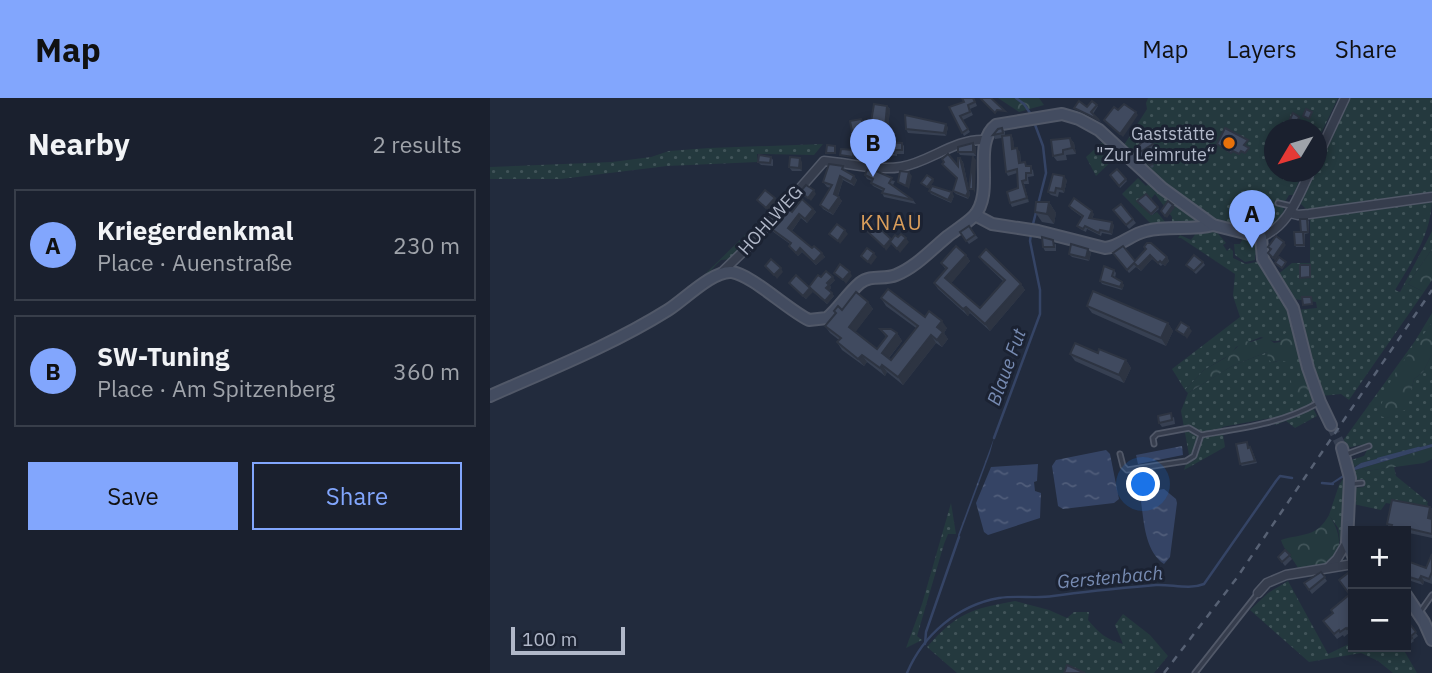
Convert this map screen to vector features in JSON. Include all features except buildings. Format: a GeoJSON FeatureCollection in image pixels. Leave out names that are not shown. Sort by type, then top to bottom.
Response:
{"type":"FeatureCollection","features":[{"type":"Feature","properties":{"kind":"street"},"geometry":{"type":"LineString","coordinates":[[1327,137],[1345,98]]}},
{"type":"Feature","properties":{"kind":"street"},"geometry":{"type":"LineString","coordinates":[[490,396],[629,333],[721,273],[732,272],[744,277],[809,320],[827,318],[861,282],[871,277],[895,276],[909,269],[975,215],[985,183],[984,140],[988,131],[996,125],[1062,114],[1071,116],[1099,130],[1162,188],[1213,225],[1261,237],[1276,230],[1292,210],[1305,182]]}},
{"type":"Feature","properties":{"kind":"street","name":"HOHLWEG"},"geometry":{"type":"LineString","coordinates":[[721,273],[753,242],[824,161],[903,167],[971,139],[984,140]]}},
{"type":"Feature","properties":{"kind":"street"},"geometry":{"type":"LineString","coordinates":[[1292,210],[1298,215],[1309,214],[1432,197]]}},
{"type":"Feature","properties":{"kind":"street"},"geometry":{"type":"LineString","coordinates":[[975,215],[992,224],[1038,231],[1105,248],[1116,246],[1149,230],[1213,225]]}},
{"type":"Feature","properties":{"kind":"street"},"geometry":{"type":"LineString","coordinates":[[1261,237],[1263,259],[1293,308],[1304,354],[1320,402],[1331,425]]}},
{"type":"Feature","properties":{"kind":"street"},"geometry":{"type":"LineString","coordinates":[[1329,567],[1347,542],[1354,482],[1345,456]]}},
{"type":"Feature","properties":{"kind":"street"},"geometry":{"type":"LineString","coordinates":[[1258,593],[1267,583],[1277,578],[1348,565]]}},
{"type":"Feature","properties":{"kind":"street"},"geometry":{"type":"LineString","coordinates":[[1411,602],[1432,640]]}},
{"type":"Feature","properties":{"kind":"lane"},"geometry":{"type":"LineString","coordinates":[[1278,203],[1292,210]]}},
{"type":"Feature","properties":{"kind":"lane"},"geometry":{"type":"LineString","coordinates":[[1154,444],[1155,436],[1189,428],[1201,435],[1284,419],[1320,402]]}},
{"type":"Feature","properties":{"kind":"lane"},"geometry":{"type":"LineString","coordinates":[[1120,454],[1127,470],[1186,461],[1194,456],[1201,435]]}},
{"type":"Feature","properties":{"kind":"lane"},"geometry":{"type":"LineString","coordinates":[[1345,456],[1369,446]]}},
{"type":"Feature","properties":{"kind":"lane"},"geometry":{"type":"LineString","coordinates":[[1195,673],[1258,593]]}},
{"type":"Feature","properties":{"kind":"lane"},"geometry":{"type":"LineString","coordinates":[[1419,614],[1432,595]]}},
{"type":"Feature","properties":{"kind":"green space"},"geometry":{"type":"Polygon","coordinates":[[[998,98],[1039,98],[1044,105],[1019,112],[998,98]]]}},
{"type":"Feature","properties":{"kind":"green space"},"geometry":{"type":"Polygon","coordinates":[[[1148,98],[1338,98],[1327,121],[1264,119],[1264,182],[1299,182],[1293,195],[1289,195],[1283,205],[1284,213],[1278,221],[1268,229],[1252,231],[1223,222],[1179,197],[1153,177],[1124,145],[1147,109],[1148,98]]]}},
{"type":"Feature","properties":{"kind":"green space"},"geometry":{"type":"Polygon","coordinates":[[[1349,98],[1432,98],[1432,194],[1308,211],[1300,203],[1309,182],[1327,182],[1327,143],[1349,98]]]}},
{"type":"Feature","properties":{"kind":"green space"},"geometry":{"type":"Polygon","coordinates":[[[1105,140],[1120,153],[1096,176],[1086,157],[1105,140]]]}},
{"type":"Feature","properties":{"kind":"green space"},"geometry":{"type":"Polygon","coordinates":[[[823,144],[814,155],[757,154],[758,162],[667,166],[561,179],[490,179],[490,167],[612,162],[651,157],[669,151],[709,148],[823,144]]]}},
{"type":"Feature","properties":{"kind":"green space"},"geometry":{"type":"Polygon","coordinates":[[[1138,178],[1146,186],[1150,182],[1197,217],[1192,225],[1172,224],[1172,217],[1155,194],[1150,200],[1139,204],[1152,215],[1157,212],[1166,223],[1150,223],[1122,194],[1138,178]]]}},
{"type":"Feature","properties":{"kind":"green space"},"geometry":{"type":"Polygon","coordinates":[[[1432,200],[1424,236],[1395,290],[1400,292],[1432,231],[1432,249],[1408,284],[1424,292],[1349,400],[1341,394],[1321,396],[1297,310],[1317,308],[1316,302],[1293,299],[1277,275],[1292,263],[1310,263],[1310,217],[1432,200]]]}},
{"type":"Feature","properties":{"kind":"green space"},"geometry":{"type":"Polygon","coordinates":[[[1215,230],[1226,243],[1223,245],[1227,251],[1230,248],[1233,251],[1233,258],[1246,264],[1257,262],[1273,282],[1291,312],[1296,334],[1278,341],[1261,337],[1236,347],[1231,354],[1204,370],[1185,390],[1172,369],[1240,317],[1233,296],[1235,274],[1178,238],[1180,235],[1191,240],[1197,232],[1215,230]]]}},
{"type":"Feature","properties":{"kind":"green space"},"geometry":{"type":"Polygon","coordinates":[[[748,232],[748,244],[731,259],[721,260],[698,281],[748,232]]]}},
{"type":"Feature","properties":{"kind":"green space"},"geometry":{"type":"Polygon","coordinates":[[[1243,238],[1255,245],[1258,255],[1255,255],[1255,260],[1245,262],[1235,255],[1234,244],[1240,244],[1243,238]]]}},
{"type":"Feature","properties":{"kind":"green space"},"geometry":{"type":"Polygon","coordinates":[[[1432,249],[1432,280],[1424,292],[1408,284],[1432,249]]]}},
{"type":"Feature","properties":{"kind":"green space"},"geometry":{"type":"Polygon","coordinates":[[[1432,313],[1432,323],[1390,384],[1387,418],[1405,402],[1414,379],[1423,372],[1432,354],[1432,444],[1361,463],[1352,468],[1351,460],[1364,456],[1369,446],[1348,448],[1342,442],[1432,313]]]}},
{"type":"Feature","properties":{"kind":"green space"},"geometry":{"type":"Polygon","coordinates":[[[1432,323],[1432,354],[1423,372],[1414,379],[1407,409],[1387,418],[1380,416],[1392,378],[1432,323]]]}},
{"type":"Feature","properties":{"kind":"green space"},"geometry":{"type":"Polygon","coordinates":[[[1290,330],[1296,334],[1300,356],[1291,365],[1282,361],[1272,363],[1267,352],[1232,366],[1188,393],[1185,390],[1204,370],[1225,358],[1244,341],[1251,342],[1266,337],[1274,343],[1280,342],[1283,335],[1290,330]]]}},
{"type":"Feature","properties":{"kind":"green space"},"geometry":{"type":"Polygon","coordinates":[[[1267,352],[1272,363],[1300,356],[1314,397],[1311,404],[1317,416],[1295,428],[1286,421],[1275,425],[1271,418],[1222,427],[1225,447],[1184,470],[1189,455],[1181,411],[1188,393],[1232,366],[1267,352]]]}},
{"type":"Feature","properties":{"kind":"green space"},"geometry":{"type":"Polygon","coordinates":[[[1300,376],[1307,378],[1310,386],[1303,397],[1292,394],[1291,380],[1300,376]]]}},
{"type":"Feature","properties":{"kind":"green space"},"geometry":{"type":"Polygon","coordinates":[[[1432,447],[1432,459],[1424,463],[1366,471],[1362,468],[1432,447]]]}},
{"type":"Feature","properties":{"kind":"green space"},"geometry":{"type":"Polygon","coordinates":[[[1394,467],[1396,476],[1428,502],[1432,511],[1386,503],[1381,510],[1353,504],[1354,488],[1364,487],[1363,479],[1357,480],[1353,471],[1362,468],[1366,471],[1394,467]]]}},
{"type":"Feature","properties":{"kind":"green space"},"geometry":{"type":"Polygon","coordinates":[[[1345,476],[1343,540],[1340,544],[1338,528],[1329,515],[1339,485],[1345,476]]]}},
{"type":"Feature","properties":{"kind":"green space"},"geometry":{"type":"Polygon","coordinates":[[[951,503],[956,534],[948,534],[944,544],[917,636],[922,640],[906,648],[922,604],[951,503]]]}},
{"type":"Feature","properties":{"kind":"green space"},"geometry":{"type":"Polygon","coordinates":[[[1329,515],[1338,534],[1337,554],[1323,564],[1299,570],[1281,540],[1314,531],[1329,515]]]}},
{"type":"Feature","properties":{"kind":"green space"},"geometry":{"type":"Polygon","coordinates":[[[1288,581],[1328,654],[1348,644],[1348,652],[1405,652],[1417,673],[1393,673],[1378,661],[1361,653],[1309,662],[1250,610],[1268,593],[1288,581]]]}},
{"type":"Feature","properties":{"kind":"green space"},"geometry":{"type":"Polygon","coordinates":[[[1015,601],[1067,618],[1074,612],[1089,612],[1088,620],[1096,629],[1123,644],[1115,625],[1123,614],[1150,635],[1168,656],[1154,673],[957,673],[927,647],[947,627],[966,614],[1015,601]]]}},
{"type":"Feature","properties":{"kind":"water"},"geometry":{"type":"Polygon","coordinates":[[[994,438],[990,453],[958,540],[958,535],[994,438]]]}},
{"type":"Feature","properties":{"kind":"water"},"geometry":{"type":"Polygon","coordinates":[[[1432,444],[1432,447],[1355,470],[1331,485],[1361,463],[1432,444]]]}},
{"type":"Feature","properties":{"kind":"water"},"geometry":{"type":"Polygon","coordinates":[[[1182,446],[1183,455],[1138,464],[1136,455],[1182,446]]]}},
{"type":"Feature","properties":{"kind":"water"},"geometry":{"type":"Polygon","coordinates":[[[1106,450],[1110,454],[1119,499],[1114,503],[1063,509],[1058,506],[1052,466],[1056,460],[1106,450]]]}},
{"type":"Feature","properties":{"kind":"water"},"geometry":{"type":"Polygon","coordinates":[[[1038,464],[1037,481],[1034,482],[1035,491],[1041,493],[1040,518],[988,535],[984,532],[976,503],[991,467],[1038,464]]]}},
{"type":"Feature","properties":{"kind":"water"},"geometry":{"type":"Polygon","coordinates":[[[1164,489],[1177,503],[1170,557],[1164,564],[1149,544],[1141,501],[1151,491],[1164,489]]]}},
{"type":"Feature","properties":{"kind":"waterway","name":"Blaue Fut"},"geometry":{"type":"LineString","coordinates":[[1016,98],[1032,116]]}},
{"type":"Feature","properties":{"kind":"waterway","name":"Blaue Fut"},"geometry":{"type":"LineString","coordinates":[[1032,228],[1046,173],[1043,146],[1034,122]]}},
{"type":"Feature","properties":{"kind":"waterway","name":"Blaue Fut"},"geometry":{"type":"LineString","coordinates":[[994,438],[1040,314],[1040,290],[1031,234]]}},
{"type":"Feature","properties":{"kind":"waterway","name":"Gerstenbach"},"geometry":{"type":"LineString","coordinates":[[1378,459],[1419,448]]}},
{"type":"Feature","properties":{"kind":"waterway","name":"Gerstenbach"},"geometry":{"type":"LineString","coordinates":[[907,673],[932,634],[956,615],[984,602],[1006,597],[1047,597],[1156,585],[1186,587],[1204,584],[1280,476],[1292,478]]}},
{"type":"Feature","properties":{"kind":"waterway","name":"Gerstenbach"},"geometry":{"type":"LineString","coordinates":[[1322,483],[1333,484]]}},
{"type":"Feature","properties":{"kind":"waterway","name":"Blaue Fut"},"geometry":{"type":"LineString","coordinates":[[925,644],[926,632],[959,537]]}},
{"type":"Feature","properties":{"kind":"tunnel"},"geometry":{"type":"LineString","coordinates":[[1331,425],[1342,448]]}},
{"type":"Feature","properties":{"kind":"railway"},"geometry":{"type":"LineString","coordinates":[[1164,673],[1236,579],[1432,290]]}},
{"type":"Feature","properties":{"kind":"place","name":"Gaststätte \"Zur Leimrute“"},"geometry":{"type":"Point","coordinates":[1229,143]}},
{"type":"Feature","properties":{"kind":"place","name":"SW-Tuning"},"geometry":{"type":"Point","coordinates":[873,177]}},
{"type":"Feature","properties":{"kind":"place","name":"Kriegerdenkmal"},"geometry":{"type":"Point","coordinates":[1252,248]}},
{"type":"Feature","properties":{"kind":"district","name":"KNAU"},"geometry":{"type":"Point","coordinates":[892,222]}}]}
